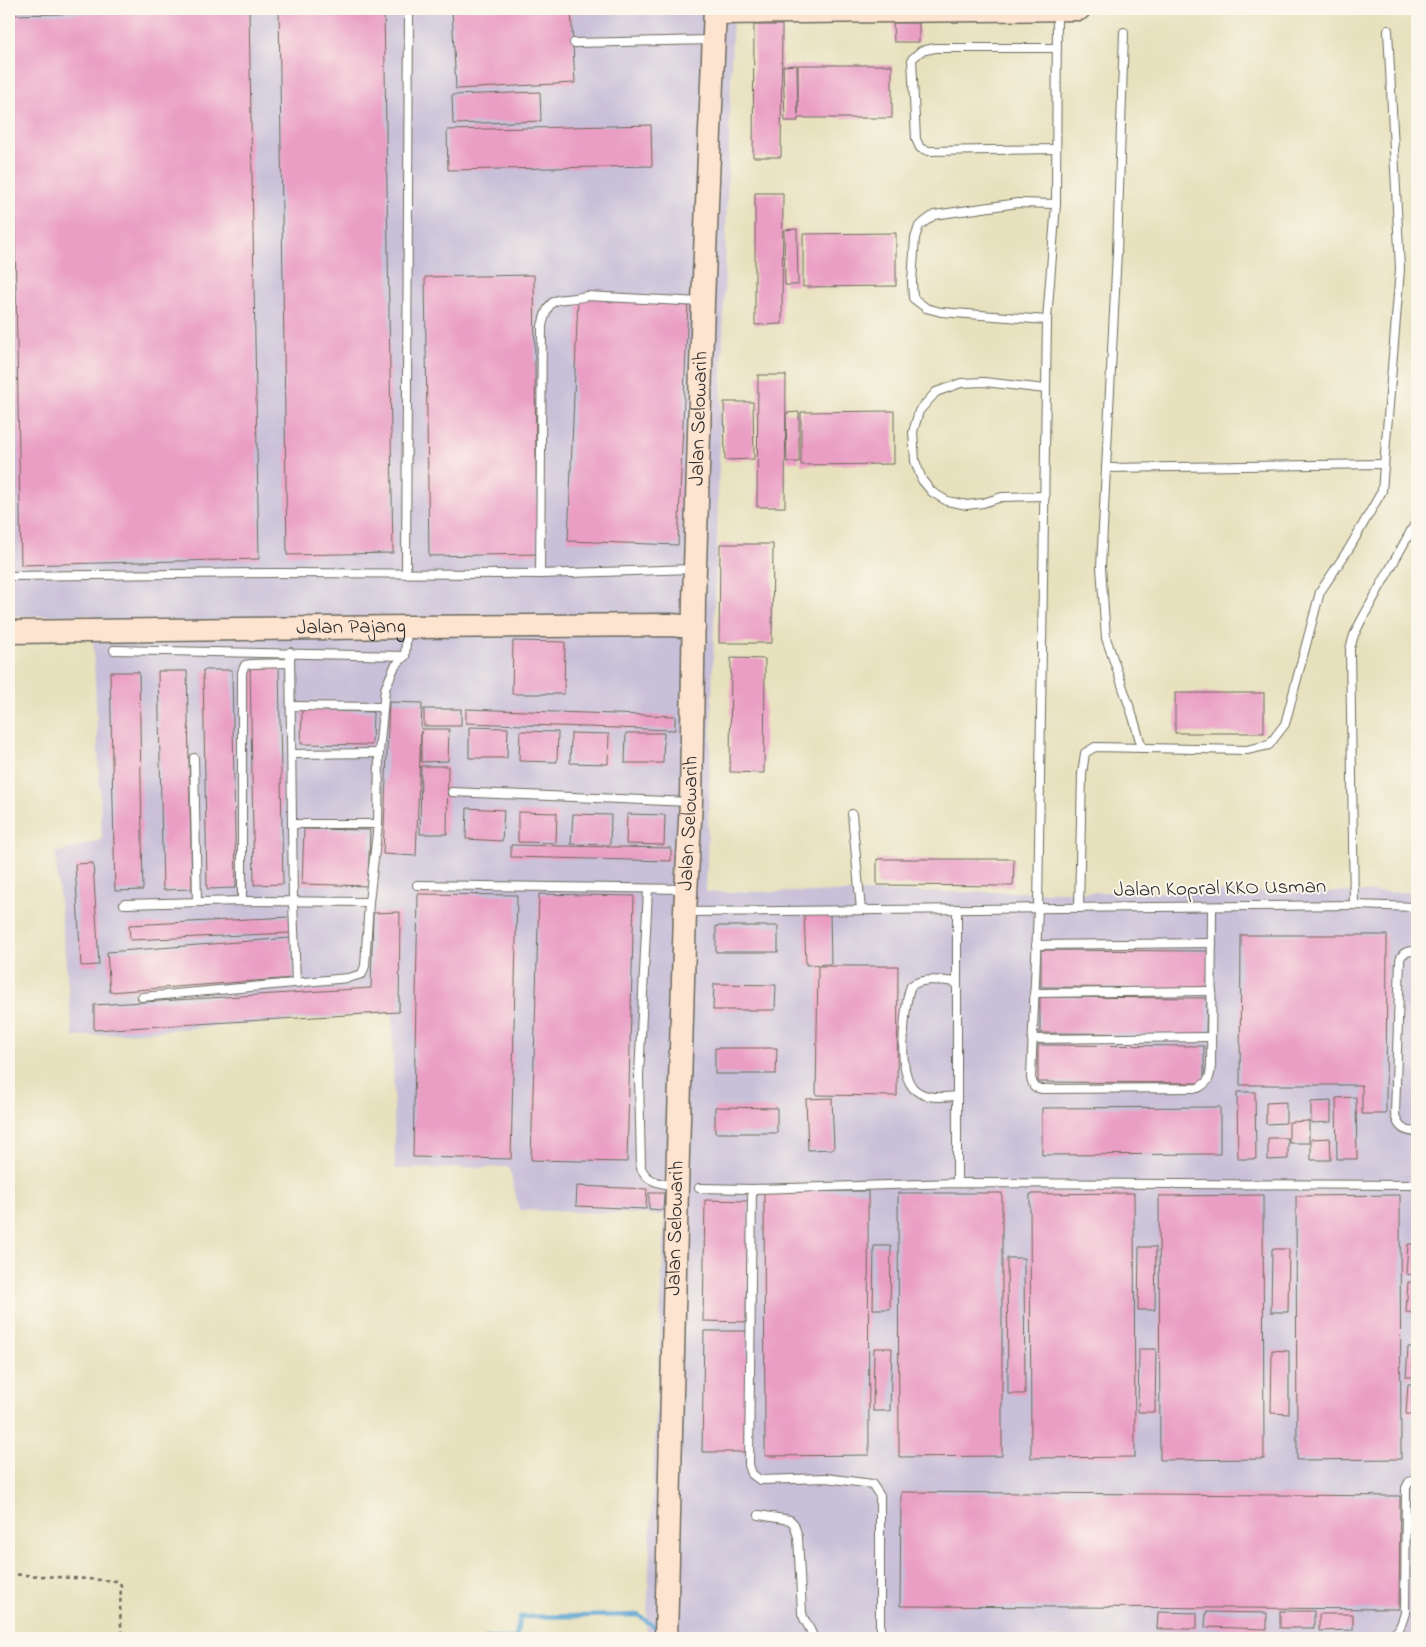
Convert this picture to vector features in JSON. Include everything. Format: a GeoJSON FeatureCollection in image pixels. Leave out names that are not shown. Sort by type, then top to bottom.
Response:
{"type":"FeatureCollection","features":[{"type":"Feature","properties":{"kind":"main road"},"geometry":{"type":"LineString","coordinates":[[715,11],[1079,9]]}},
{"type":"Feature","properties":{"kind":"main road","name":"Jalan Selowarih"},"geometry":{"type":"LineString","coordinates":[[666,1631],[685,912],[691,802],[695,568],[703,302],[715,11]]}},
{"type":"Feature","properties":{"kind":"main road","name":"Jalan Pajang"},"geometry":{"type":"LineString","coordinates":[[9,632],[670,625],[694,627]]}},
{"type":"Feature","properties":{"kind":"lane"},"geometry":{"type":"LineString","coordinates":[[406,574],[409,9]]}},
{"type":"Feature","properties":{"kind":"lane"},"geometry":{"type":"LineString","coordinates":[[1057,9],[1056,204],[1047,320],[1038,908],[1031,1078],[1034,1087],[1040,1090],[1198,1088],[1210,1079],[1212,907]]}},
{"type":"Feature","properties":{"kind":"lane"},"geometry":{"type":"LineString","coordinates":[[1079,908],[1082,774],[1085,753],[1095,747],[1247,750],[1269,745],[1285,724],[1320,592],[1350,547],[1382,491],[1400,268],[1388,30]]}},
{"type":"Feature","properties":{"kind":"lane"},"geometry":{"type":"LineString","coordinates":[[1124,32],[1101,567],[1106,638],[1142,748]]}},
{"type":"Feature","properties":{"kind":"lane"},"geometry":{"type":"LineString","coordinates":[[574,43],[714,40]]}},
{"type":"Feature","properties":{"kind":"lane"},"geometry":{"type":"LineString","coordinates":[[1056,149],[929,151],[920,148],[916,139],[912,59],[921,51],[935,48],[1057,48]]}},
{"type":"Feature","properties":{"kind":"lane"},"geometry":{"type":"LineString","coordinates":[[1047,320],[941,312],[926,308],[913,298],[912,282],[918,226],[934,215],[1018,203],[1056,204]]}},
{"type":"Feature","properties":{"kind":"lane"},"geometry":{"type":"LineString","coordinates":[[540,574],[542,326],[545,312],[551,304],[561,298],[587,296],[703,302]]}},
{"type":"Feature","properties":{"kind":"lane"},"geometry":{"type":"LineString","coordinates":[[1044,496],[1002,497],[983,503],[967,505],[947,501],[932,492],[922,480],[915,461],[913,432],[919,410],[936,392],[961,383],[984,382],[1046,388]]}},
{"type":"Feature","properties":{"kind":"lane"},"geometry":{"type":"LineString","coordinates":[[1106,468],[1384,464]]}},
{"type":"Feature","properties":{"kind":"lane","name":"Jalan Kopral KKO Usman"},"geometry":{"type":"LineString","coordinates":[[685,912],[1354,905],[1350,649],[1361,621],[1417,520]]}},
{"type":"Feature","properties":{"kind":"lane"},"geometry":{"type":"LineString","coordinates":[[9,576],[272,573],[540,574],[695,568]]}},
{"type":"Feature","properties":{"kind":"lane"},"geometry":{"type":"LineString","coordinates":[[142,997],[348,978],[362,974],[365,966],[369,902],[378,824],[379,753],[385,689],[395,666],[405,656],[407,627]]}},
{"type":"Feature","properties":{"kind":"lane"},"geometry":{"type":"LineString","coordinates":[[114,650],[290,652],[405,656]]}},
{"type":"Feature","properties":{"kind":"lane"},"geometry":{"type":"LineString","coordinates":[[290,652],[293,902],[296,983]]}},
{"type":"Feature","properties":{"kind":"lane"},"geometry":{"type":"LineString","coordinates":[[242,901],[242,672],[245,665],[290,663]]}},
{"type":"Feature","properties":{"kind":"lane"},"geometry":{"type":"LineString","coordinates":[[291,706],[383,707]]}},
{"type":"Feature","properties":{"kind":"lane"},"geometry":{"type":"LineString","coordinates":[[292,754],[379,753]]}},
{"type":"Feature","properties":{"kind":"lane"},"geometry":{"type":"LineString","coordinates":[[194,758],[197,902]]}},
{"type":"Feature","properties":{"kind":"lane"},"geometry":{"type":"LineString","coordinates":[[452,792],[691,802]]}},
{"type":"Feature","properties":{"kind":"lane"},"geometry":{"type":"LineString","coordinates":[[852,814],[861,910]]}},
{"type":"Feature","properties":{"kind":"lane"},"geometry":{"type":"LineString","coordinates":[[292,824],[378,824]]}},
{"type":"Feature","properties":{"kind":"lane"},"geometry":{"type":"LineString","coordinates":[[417,885],[686,889]]}},
{"type":"Feature","properties":{"kind":"lane"},"geometry":{"type":"LineString","coordinates":[[648,889],[639,1076],[641,1168],[644,1175],[650,1180],[677,1187]]}},
{"type":"Feature","properties":{"kind":"lane"},"geometry":{"type":"LineString","coordinates":[[124,904],[242,901],[369,902]]}},
{"type":"Feature","properties":{"kind":"lane"},"geometry":{"type":"LineString","coordinates":[[1354,905],[1417,907]]}},
{"type":"Feature","properties":{"kind":"lane"},"geometry":{"type":"LineString","coordinates":[[957,909],[957,1183]]}},
{"type":"Feature","properties":{"kind":"lane"},"geometry":{"type":"LineString","coordinates":[[1036,945],[1212,943]]}},
{"type":"Feature","properties":{"kind":"lane"},"geometry":{"type":"LineString","coordinates":[[1417,951],[1408,951],[1402,954],[1400,960],[1395,1114],[1397,1123],[1401,1128],[1406,1132],[1417,1132]]}},
{"type":"Feature","properties":{"kind":"lane"},"geometry":{"type":"LineString","coordinates":[[957,982],[927,980],[911,986],[906,1010],[904,1062],[908,1080],[922,1095],[930,1098],[957,1096]]}},
{"type":"Feature","properties":{"kind":"lane"},"geometry":{"type":"LineString","coordinates":[[1034,993],[1212,990]]}},
{"type":"Feature","properties":{"kind":"lane"},"geometry":{"type":"LineString","coordinates":[[1032,1039],[1211,1038]]}},
{"type":"Feature","properties":{"kind":"lane"},"geometry":{"type":"LineString","coordinates":[[699,1188],[752,1189],[957,1183],[1417,1186]]}},
{"type":"Feature","properties":{"kind":"lane"},"geometry":{"type":"LineString","coordinates":[[752,1189],[749,1465],[752,1474],[760,1480],[826,1478],[872,1484],[877,1490],[880,1496],[880,1624],[886,1638]]}},
{"type":"Feature","properties":{"kind":"lane"},"geometry":{"type":"LineString","coordinates":[[1383,1638],[1394,1635],[1401,1626],[1404,1613],[1406,1488],[1409,1482],[1417,1480]]}},
{"type":"Feature","properties":{"kind":"lane"},"geometry":{"type":"LineString","coordinates":[[759,1515],[790,1520],[794,1524],[798,1537],[802,1613],[804,1622],[813,1638]]}},
{"type":"Feature","properties":{"kind":"path"},"geometry":{"type":"LineString","coordinates":[[9,1574],[118,1581],[122,1585],[120,1612],[122,1638]]}},
{"type":"Feature","properties":{"kind":"shaded area"},"geometry":{"type":"Polygon","coordinates":[[[9,9],[733,9],[706,892],[1417,892],[1417,1638],[646,1638],[665,1215],[519,1210],[509,1167],[395,1169],[392,1013],[73,1037],[55,853],[102,840],[92,615],[9,616],[9,9]]]}},
{"type":"Feature","properties":{"kind":"building"},"geometry":{"type":"Polygon","coordinates":[[[279,9],[384,9],[393,553],[287,555],[279,9]]]}},
{"type":"Feature","properties":{"kind":"building"},"geometry":{"type":"Polygon","coordinates":[[[452,9],[571,9],[575,83],[456,89],[452,9]]]}},
{"type":"Feature","properties":{"kind":"building"},"geometry":{"type":"Polygon","coordinates":[[[249,10],[259,559],[21,565],[11,15],[249,10]]]}},
{"type":"Feature","properties":{"kind":"building"},"geometry":{"type":"Polygon","coordinates":[[[893,23],[919,23],[919,42],[894,42],[893,23]]]}},
{"type":"Feature","properties":{"kind":"building"},"geometry":{"type":"Polygon","coordinates":[[[754,25],[782,25],[781,157],[753,157],[754,25]]]}},
{"type":"Feature","properties":{"kind":"building"},"geometry":{"type":"Polygon","coordinates":[[[797,65],[798,115],[798,65],[892,65],[892,118],[798,118],[798,121],[785,121],[783,66],[797,65]]]}},
{"type":"Feature","properties":{"kind":"building"},"geometry":{"type":"Polygon","coordinates":[[[540,92],[541,121],[453,124],[452,95],[540,92]]]}},
{"type":"Feature","properties":{"kind":"building"},"geometry":{"type":"Polygon","coordinates":[[[651,125],[652,166],[448,170],[447,130],[651,125]]]}},
{"type":"Feature","properties":{"kind":"building"},"geometry":{"type":"Polygon","coordinates":[[[755,193],[783,193],[782,324],[755,325],[755,193]]]}},
{"type":"Feature","properties":{"kind":"building"},"geometry":{"type":"Polygon","coordinates":[[[797,229],[798,285],[785,285],[784,230],[797,229]]]}},
{"type":"Feature","properties":{"kind":"building"},"geometry":{"type":"Polygon","coordinates":[[[896,233],[896,286],[803,287],[803,234],[896,233]]]}},
{"type":"Feature","properties":{"kind":"building"},"geometry":{"type":"Polygon","coordinates":[[[534,275],[537,554],[429,556],[425,277],[534,275]]]}},
{"type":"Feature","properties":{"kind":"building"},"geometry":{"type":"Polygon","coordinates":[[[578,298],[688,302],[678,545],[568,541],[578,298]]]}},
{"type":"Feature","properties":{"kind":"building"},"geometry":{"type":"Polygon","coordinates":[[[758,375],[786,375],[785,507],[757,507],[758,375]]]}},
{"type":"Feature","properties":{"kind":"building"},"geometry":{"type":"Polygon","coordinates":[[[724,402],[753,402],[754,459],[725,460],[724,402]]]}},
{"type":"Feature","properties":{"kind":"building"},"geometry":{"type":"Polygon","coordinates":[[[894,411],[894,464],[801,465],[801,412],[894,411]]]}},
{"type":"Feature","properties":{"kind":"building"},"geometry":{"type":"Polygon","coordinates":[[[799,412],[799,462],[787,462],[786,413],[799,412]]]}},
{"type":"Feature","properties":{"kind":"building"},"geometry":{"type":"Polygon","coordinates":[[[720,544],[773,544],[772,643],[719,643],[720,544]]]}},
{"type":"Feature","properties":{"kind":"building"},"geometry":{"type":"Polygon","coordinates":[[[513,641],[565,642],[564,694],[512,694],[513,641]]]}},
{"type":"Feature","properties":{"kind":"building"},"geometry":{"type":"Polygon","coordinates":[[[731,658],[765,659],[764,773],[730,772],[731,658]]]}},
{"type":"Feature","properties":{"kind":"building"},"geometry":{"type":"Polygon","coordinates":[[[279,666],[283,884],[254,885],[250,667],[279,666]]]}},
{"type":"Feature","properties":{"kind":"building"},"geometry":{"type":"Polygon","coordinates":[[[203,670],[232,670],[236,888],[207,889],[203,670]]]}},
{"type":"Feature","properties":{"kind":"building"},"geometry":{"type":"Polygon","coordinates":[[[158,671],[187,671],[192,889],[163,890],[158,671]]]}},
{"type":"Feature","properties":{"kind":"building"},"geometry":{"type":"Polygon","coordinates":[[[110,672],[139,672],[143,890],[115,891],[110,672]]]}},
{"type":"Feature","properties":{"kind":"building"},"geometry":{"type":"Polygon","coordinates":[[[1175,693],[1264,693],[1264,733],[1175,733],[1175,693]]]}},
{"type":"Feature","properties":{"kind":"building"},"geometry":{"type":"Polygon","coordinates":[[[389,702],[422,703],[421,729],[449,729],[448,761],[421,762],[421,731],[416,856],[383,854],[389,702]]]}},
{"type":"Feature","properties":{"kind":"building"},"geometry":{"type":"Polygon","coordinates":[[[424,709],[461,709],[461,726],[424,726],[424,709]]]}},
{"type":"Feature","properties":{"kind":"building"},"geometry":{"type":"Polygon","coordinates":[[[466,709],[675,716],[675,730],[466,723],[466,709]]]}},
{"type":"Feature","properties":{"kind":"building"},"geometry":{"type":"Polygon","coordinates":[[[302,710],[373,712],[372,745],[301,744],[302,710]]]}},
{"type":"Feature","properties":{"kind":"building"},"geometry":{"type":"Polygon","coordinates":[[[469,727],[508,728],[507,758],[469,758],[469,727]]]}},
{"type":"Feature","properties":{"kind":"building"},"geometry":{"type":"Polygon","coordinates":[[[520,731],[558,732],[557,762],[519,761],[520,731]]]}},
{"type":"Feature","properties":{"kind":"building"},"geometry":{"type":"Polygon","coordinates":[[[571,733],[609,734],[608,764],[570,763],[571,733]]]}},
{"type":"Feature","properties":{"kind":"building"},"geometry":{"type":"Polygon","coordinates":[[[626,733],[664,733],[663,763],[625,763],[626,733]]]}},
{"type":"Feature","properties":{"kind":"building"},"geometry":{"type":"Polygon","coordinates":[[[421,766],[448,766],[447,834],[420,834],[421,766]]]}},
{"type":"Feature","properties":{"kind":"building"},"geometry":{"type":"Polygon","coordinates":[[[467,808],[504,810],[502,841],[466,839],[467,808]]]}},
{"type":"Feature","properties":{"kind":"building"},"geometry":{"type":"Polygon","coordinates":[[[518,812],[557,813],[556,843],[518,842],[518,812]]]}},
{"type":"Feature","properties":{"kind":"building"},"geometry":{"type":"Polygon","coordinates":[[[573,814],[611,815],[610,845],[571,844],[573,814]]]}},
{"type":"Feature","properties":{"kind":"building"},"geometry":{"type":"Polygon","coordinates":[[[627,814],[665,815],[664,845],[626,844],[627,814]]]}},
{"type":"Feature","properties":{"kind":"building"},"geometry":{"type":"Polygon","coordinates":[[[304,829],[370,830],[368,886],[302,884],[304,829]]]}},
{"type":"Feature","properties":{"kind":"building"},"geometry":{"type":"Polygon","coordinates":[[[511,845],[671,848],[671,861],[511,857],[511,845]]]}},
{"type":"Feature","properties":{"kind":"building"},"geometry":{"type":"Polygon","coordinates":[[[877,859],[1014,859],[1013,886],[877,885],[877,859]]]}},
{"type":"Feature","properties":{"kind":"building"},"geometry":{"type":"Polygon","coordinates":[[[93,863],[99,965],[81,966],[75,864],[93,863]]]}},
{"type":"Feature","properties":{"kind":"building"},"geometry":{"type":"Polygon","coordinates":[[[418,894],[517,895],[511,1159],[413,1157],[418,894]]]}},
{"type":"Feature","properties":{"kind":"building"},"geometry":{"type":"Polygon","coordinates":[[[539,894],[634,896],[627,1162],[531,1160],[539,894]]]}},
{"type":"Feature","properties":{"kind":"building"},"geometry":{"type":"Polygon","coordinates":[[[400,912],[399,1012],[94,1030],[94,1005],[371,988],[373,913],[400,912]]]}},
{"type":"Feature","properties":{"kind":"building"},"geometry":{"type":"Polygon","coordinates":[[[830,913],[831,964],[806,965],[804,914],[830,913]]]}},
{"type":"Feature","properties":{"kind":"building"},"geometry":{"type":"Polygon","coordinates":[[[290,917],[291,933],[130,940],[129,925],[290,917]]]}},
{"type":"Feature","properties":{"kind":"building"},"geometry":{"type":"Polygon","coordinates":[[[716,926],[778,926],[778,952],[716,952],[716,926]]]}},
{"type":"Feature","properties":{"kind":"building"},"geometry":{"type":"Polygon","coordinates":[[[1241,935],[1387,935],[1386,1114],[1362,1114],[1362,1085],[1240,1085],[1241,935]]]}},
{"type":"Feature","properties":{"kind":"building"},"geometry":{"type":"Polygon","coordinates":[[[290,938],[293,978],[110,992],[107,952],[290,938]]]}},
{"type":"Feature","properties":{"kind":"building"},"geometry":{"type":"Polygon","coordinates":[[[1041,950],[1208,951],[1207,988],[1041,987],[1041,950]]]}},
{"type":"Feature","properties":{"kind":"building"},"geometry":{"type":"Polygon","coordinates":[[[818,966],[898,966],[897,1096],[816,1095],[818,966]]]}},
{"type":"Feature","properties":{"kind":"building"},"geometry":{"type":"Polygon","coordinates":[[[714,984],[776,985],[775,1010],[713,1010],[714,984]]]}},
{"type":"Feature","properties":{"kind":"building"},"geometry":{"type":"Polygon","coordinates":[[[1040,997],[1207,998],[1206,1034],[1040,1033],[1040,997]]]}},
{"type":"Feature","properties":{"kind":"building"},"geometry":{"type":"Polygon","coordinates":[[[1038,1045],[1204,1046],[1204,1083],[1038,1082],[1038,1045]]]}},
{"type":"Feature","properties":{"kind":"building"},"geometry":{"type":"Polygon","coordinates":[[[715,1048],[777,1048],[776,1074],[715,1074],[715,1048]]]}},
{"type":"Feature","properties":{"kind":"building"},"geometry":{"type":"Polygon","coordinates":[[[1237,1092],[1255,1092],[1256,1159],[1238,1159],[1237,1092]]]}},
{"type":"Feature","properties":{"kind":"building"},"geometry":{"type":"Polygon","coordinates":[[[1356,1097],[1357,1159],[1337,1159],[1336,1098],[1356,1097]]]}},
{"type":"Feature","properties":{"kind":"building"},"geometry":{"type":"Polygon","coordinates":[[[832,1098],[834,1149],[808,1150],[806,1099],[832,1098]]]}},
{"type":"Feature","properties":{"kind":"building"},"geometry":{"type":"Polygon","coordinates":[[[1331,1101],[1331,1122],[1311,1123],[1311,1102],[1331,1101]]]}},
{"type":"Feature","properties":{"kind":"building"},"geometry":{"type":"Polygon","coordinates":[[[1286,1102],[1286,1123],[1266,1124],[1266,1103],[1286,1102]]]}},
{"type":"Feature","properties":{"kind":"building"},"geometry":{"type":"Polygon","coordinates":[[[715,1107],[777,1108],[777,1133],[715,1133],[715,1107]]]}},
{"type":"Feature","properties":{"kind":"building"},"geometry":{"type":"Polygon","coordinates":[[[1220,1107],[1220,1154],[1042,1155],[1042,1108],[1220,1107]]]}},
{"type":"Feature","properties":{"kind":"building"},"geometry":{"type":"Polygon","coordinates":[[[1309,1121],[1309,1143],[1289,1143],[1289,1122],[1309,1121]]]}},
{"type":"Feature","properties":{"kind":"building"},"geometry":{"type":"Polygon","coordinates":[[[1268,1138],[1288,1138],[1288,1159],[1268,1160],[1268,1138]]]}},
{"type":"Feature","properties":{"kind":"building"},"geometry":{"type":"Polygon","coordinates":[[[1330,1138],[1331,1160],[1311,1160],[1311,1139],[1330,1138]]]}},
{"type":"Feature","properties":{"kind":"building"},"geometry":{"type":"Polygon","coordinates":[[[577,1186],[647,1189],[646,1209],[576,1206],[577,1186]]]}},
{"type":"Feature","properties":{"kind":"building"},"geometry":{"type":"Polygon","coordinates":[[[868,1191],[869,1455],[765,1456],[764,1192],[868,1191]]]}},
{"type":"Feature","properties":{"kind":"building"},"geometry":{"type":"Polygon","coordinates":[[[649,1193],[664,1193],[663,1210],[649,1209],[649,1193]]]}},
{"type":"Feature","properties":{"kind":"building"},"geometry":{"type":"Polygon","coordinates":[[[898,1193],[1002,1193],[1002,1456],[899,1457],[898,1193]]]}},
{"type":"Feature","properties":{"kind":"building"},"geometry":{"type":"Polygon","coordinates":[[[1134,1193],[1135,1457],[1031,1458],[1030,1194],[1134,1193]]]}},
{"type":"Feature","properties":{"kind":"building"},"geometry":{"type":"Polygon","coordinates":[[[1263,1195],[1264,1459],[1160,1460],[1159,1196],[1263,1195]]]}},
{"type":"Feature","properties":{"kind":"building"},"geometry":{"type":"Polygon","coordinates":[[[1400,1195],[1401,1459],[1297,1460],[1296,1196],[1400,1195]]]}},
{"type":"Feature","properties":{"kind":"building"},"geometry":{"type":"Polygon","coordinates":[[[705,1200],[748,1201],[746,1322],[703,1321],[705,1200]]]}},
{"type":"Feature","properties":{"kind":"building"},"geometry":{"type":"Polygon","coordinates":[[[1408,1244],[1417,1244],[1417,1275],[1406,1274],[1408,1244]]]}},
{"type":"Feature","properties":{"kind":"building"},"geometry":{"type":"Polygon","coordinates":[[[874,1246],[891,1246],[890,1309],[873,1309],[874,1246]]]}},
{"type":"Feature","properties":{"kind":"building"},"geometry":{"type":"Polygon","coordinates":[[[1139,1247],[1156,1247],[1155,1310],[1138,1310],[1139,1247]]]}},
{"type":"Feature","properties":{"kind":"building"},"geometry":{"type":"Polygon","coordinates":[[[1272,1249],[1289,1249],[1288,1312],[1271,1312],[1272,1249]]]}},
{"type":"Feature","properties":{"kind":"building"},"geometry":{"type":"Polygon","coordinates":[[[1007,1258],[1024,1258],[1025,1394],[1008,1394],[1007,1258]]]}},
{"type":"Feature","properties":{"kind":"building"},"geometry":{"type":"Polygon","coordinates":[[[1408,1282],[1417,1282],[1417,1313],[1406,1312],[1408,1282]]]}},
{"type":"Feature","properties":{"kind":"building"},"geometry":{"type":"Polygon","coordinates":[[[704,1331],[747,1331],[745,1452],[702,1452],[704,1331]]]}},
{"type":"Feature","properties":{"kind":"building"},"geometry":{"type":"Polygon","coordinates":[[[1408,1347],[1417,1347],[1417,1377],[1406,1377],[1408,1347]]]}},
{"type":"Feature","properties":{"kind":"building"},"geometry":{"type":"Polygon","coordinates":[[[874,1348],[892,1348],[890,1411],[873,1411],[874,1348]]]}},
{"type":"Feature","properties":{"kind":"building"},"geometry":{"type":"Polygon","coordinates":[[[1139,1349],[1156,1349],[1155,1412],[1138,1412],[1139,1349]]]}},
{"type":"Feature","properties":{"kind":"building"},"geometry":{"type":"Polygon","coordinates":[[[1272,1350],[1289,1351],[1289,1414],[1271,1413],[1272,1350]]]}},
{"type":"Feature","properties":{"kind":"building"},"geometry":{"type":"Polygon","coordinates":[[[1408,1384],[1417,1384],[1417,1415],[1406,1414],[1408,1384]]]}},
{"type":"Feature","properties":{"kind":"building"},"geometry":{"type":"Polygon","coordinates":[[[901,1492],[1400,1496],[1399,1609],[900,1606],[901,1492]]]}},
{"type":"Feature","properties":{"kind":"building"},"geometry":{"type":"Polygon","coordinates":[[[1280,1611],[1314,1611],[1314,1628],[1280,1628],[1280,1611]]]}},
{"type":"Feature","properties":{"kind":"building"},"geometry":{"type":"Polygon","coordinates":[[[1158,1612],[1197,1613],[1197,1629],[1157,1629],[1158,1612]]]}},
{"type":"Feature","properties":{"kind":"building"},"geometry":{"type":"Polygon","coordinates":[[[1206,1612],[1267,1613],[1267,1629],[1205,1627],[1206,1612]]]}},
{"type":"Feature","properties":{"kind":"building"},"geometry":{"type":"Polygon","coordinates":[[[1319,1614],[1353,1614],[1353,1630],[1319,1631],[1319,1614]]]}},
{"type":"Feature","properties":{"kind":"waterway"},"geometry":{"type":"LineString","coordinates":[[486,1638],[516,1638],[520,1617],[638,1615],[660,1630]]}}]}
